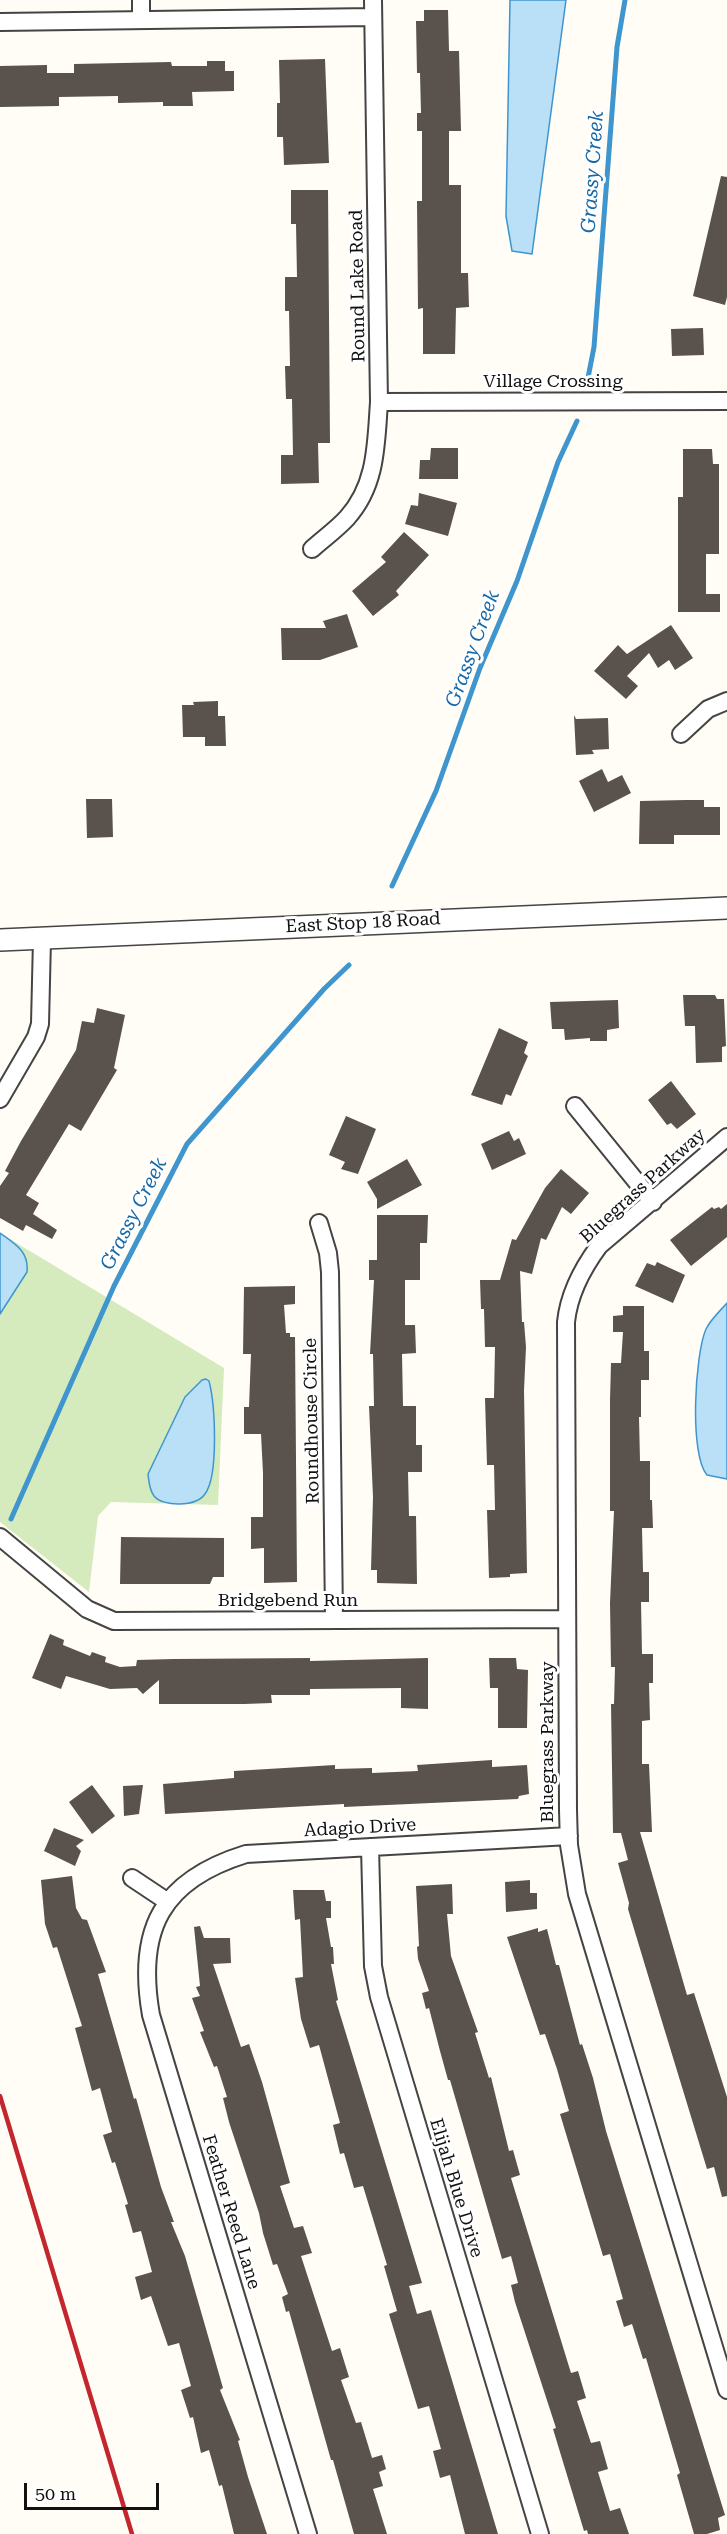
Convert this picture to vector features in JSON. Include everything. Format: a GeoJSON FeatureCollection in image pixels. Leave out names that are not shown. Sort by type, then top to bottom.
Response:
{"type":"FeatureCollection","features":[{"type":"Feature","properties":{"kind":"street"},"geometry":{"type":"LineString","coordinates":[[141,0],[141,19]]}},
{"type":"Feature","properties":{"kind":"street"},"geometry":{"type":"LineString","coordinates":[[0,22],[141,19],[373,8]]}},
{"type":"Feature","properties":{"kind":"street","name":"Round Lake Road"},"geometry":{"type":"LineString","coordinates":[[312,549],[347,517],[366,489],[375,460],[379,402],[373,8]]}},
{"type":"Feature","properties":{"kind":"street","name":"Village Crossing"},"geometry":{"type":"LineString","coordinates":[[379,402],[727,401]]}},
{"type":"Feature","properties":{"kind":"street"},"geometry":{"type":"LineString","coordinates":[[681,734],[708,709],[727,701]]}},
{"type":"Feature","properties":{"kind":"street","name":"East Stop 18 Road"},"geometry":{"type":"LineString","coordinates":[[0,940],[727,908]]}},
{"type":"Feature","properties":{"kind":"street"},"geometry":{"type":"LineString","coordinates":[[0,1099],[36,1037],[40,1024],[42,939]]}},
{"type":"Feature","properties":{"kind":"street"},"geometry":{"type":"LineString","coordinates":[[575,1106],[653,1203]]}},
{"type":"Feature","properties":{"kind":"street","name":"Bluegrass Parkway"},"geometry":{"type":"LineString","coordinates":[[727,1137],[653,1203],[599,1246],[580,1276],[568,1309],[567,1619],[568,1836],[577,1894],[727,2390]]}},
{"type":"Feature","properties":{"kind":"street","name":"Roundhouse Circle"},"geometry":{"type":"LineString","coordinates":[[319,1223],[328,1253],[330,1272],[334,1620]]}},
{"type":"Feature","properties":{"kind":"street","name":"Bridgebend Run"},"geometry":{"type":"LineString","coordinates":[[0,1537],[87,1609],[114,1621],[567,1619]]}},
{"type":"Feature","properties":{"kind":"street","name":"Adagio Drive"},"geometry":{"type":"LineString","coordinates":[[168,1902],[189,1879],[216,1863],[246,1854],[568,1836]]}},
{"type":"Feature","properties":{"kind":"street","name":"Elijah Blue Drive"},"geometry":{"type":"LineString","coordinates":[[370,1847],[373,1966],[379,1997],[540,2534]]}},
{"type":"Feature","properties":{"kind":"street"},"geometry":{"type":"LineString","coordinates":[[132,1878],[168,1902]]}},
{"type":"Feature","properties":{"kind":"street","name":"Feather Reed Lane"},"geometry":{"type":"LineString","coordinates":[[168,1902],[154,1930],[146,1961],[146,1980],[152,2015],[308,2534]]}},
{"type":"Feature","properties":{"kind":"green space"},"geometry":{"type":"Polygon","coordinates":[[[0,1233],[224,1368],[218,1505],[111,1502],[98,1516],[89,1592],[0,1522],[0,1233]]]}},
{"type":"Feature","properties":{"kind":"water"},"geometry":{"type":"Polygon","coordinates":[[[510,0],[566,0],[532,254],[512,251],[506,216],[510,0]]]}},
{"type":"Feature","properties":{"kind":"water"},"geometry":{"type":"Polygon","coordinates":[[[0,1233],[23,1253],[27,1272],[0,1314],[0,1233]]]}},
{"type":"Feature","properties":{"kind":"water"},"geometry":{"type":"Polygon","coordinates":[[[727,1303],[727,1479],[707,1475],[701,1464],[696,1426],[696,1404],[702,1342],[713,1318],[727,1303]]]}},
{"type":"Feature","properties":{"kind":"water"},"geometry":{"type":"Polygon","coordinates":[[[202,1380],[209,1381],[214,1422],[214,1456],[209,1485],[205,1494],[194,1501],[172,1504],[158,1500],[152,1493],[148,1474],[185,1397],[202,1380]]]}},
{"type":"Feature","properties":{"kind":"building"},"geometry":{"type":"Polygon","coordinates":[[[424,10],[448,10],[449,51],[459,51],[461,131],[449,131],[449,185],[461,185],[461,273],[468,273],[469,307],[456,308],[455,354],[423,354],[423,308],[418,309],[417,201],[422,201],[422,131],[417,131],[417,113],[421,113],[420,73],[417,73],[416,21],[424,21],[424,10]]]}},
{"type":"Feature","properties":{"kind":"building"},"geometry":{"type":"Polygon","coordinates":[[[325,59],[329,163],[284,165],[283,137],[277,137],[277,103],[280,103],[279,60],[325,59]]]}},
{"type":"Feature","properties":{"kind":"building"},"geometry":{"type":"Polygon","coordinates":[[[207,61],[225,61],[225,71],[234,71],[234,91],[192,92],[193,106],[163,106],[163,102],[118,103],[118,96],[59,97],[59,106],[0,107],[0,66],[47,65],[47,73],[74,73],[74,64],[171,62],[172,66],[207,66],[207,61]]]}},
{"type":"Feature","properties":{"kind":"building"},"geometry":{"type":"Polygon","coordinates":[[[721,176],[727,177],[727,297],[725,305],[693,296],[721,176]]]}},
{"type":"Feature","properties":{"kind":"building"},"geometry":{"type":"Polygon","coordinates":[[[291,190],[328,190],[330,443],[318,443],[319,483],[281,484],[281,455],[293,455],[292,399],[286,399],[285,366],[290,366],[289,311],[285,311],[285,277],[297,277],[296,224],[291,224],[291,190]]]}},
{"type":"Feature","properties":{"kind":"building"},"geometry":{"type":"Polygon","coordinates":[[[703,328],[704,355],[672,356],[671,329],[703,328]]]}},
{"type":"Feature","properties":{"kind":"building"},"geometry":{"type":"Polygon","coordinates":[[[431,448],[458,448],[458,479],[419,479],[420,460],[430,460],[431,448]]]}},
{"type":"Feature","properties":{"kind":"building"},"geometry":{"type":"Polygon","coordinates":[[[683,449],[712,449],[713,464],[719,464],[719,554],[706,554],[706,594],[720,594],[720,612],[678,612],[678,497],[683,497],[683,449]]]}},
{"type":"Feature","properties":{"kind":"building"},"geometry":{"type":"Polygon","coordinates":[[[419,493],[457,503],[448,536],[405,524],[411,505],[418,506],[419,493]]]}},
{"type":"Feature","properties":{"kind":"building"},"geometry":{"type":"Polygon","coordinates":[[[404,532],[429,555],[396,591],[399,595],[373,616],[352,591],[386,562],[381,557],[404,532]]]}},
{"type":"Feature","properties":{"kind":"building"},"geometry":{"type":"Polygon","coordinates":[[[347,614],[358,647],[320,660],[282,660],[281,628],[326,628],[323,621],[347,614]]]}},
{"type":"Feature","properties":{"kind":"building"},"geometry":{"type":"Polygon","coordinates":[[[671,625],[693,658],[675,670],[669,660],[658,668],[649,653],[627,676],[638,686],[626,699],[594,671],[618,645],[627,654],[671,625]]]}},
{"type":"Feature","properties":{"kind":"building"},"geometry":{"type":"Polygon","coordinates":[[[218,701],[218,716],[225,716],[226,746],[205,746],[205,737],[183,737],[182,705],[218,701]]]}},
{"type":"Feature","properties":{"kind":"building"},"geometry":{"type":"Polygon","coordinates":[[[574,715],[576,719],[608,718],[609,749],[592,750],[594,754],[576,755],[574,715]]]}},
{"type":"Feature","properties":{"kind":"building"},"geometry":{"type":"Polygon","coordinates":[[[602,769],[608,782],[622,775],[631,793],[594,812],[579,781],[602,769]]]}},
{"type":"Feature","properties":{"kind":"building"},"geometry":{"type":"Polygon","coordinates":[[[86,799],[112,799],[113,837],[87,838],[86,799]]]}},
{"type":"Feature","properties":{"kind":"building"},"geometry":{"type":"Polygon","coordinates":[[[704,800],[704,807],[720,807],[720,835],[674,835],[674,844],[639,844],[640,801],[704,800]]]}},
{"type":"Feature","properties":{"kind":"building"},"geometry":{"type":"Polygon","coordinates":[[[683,995],[715,995],[717,999],[724,999],[726,1046],[722,1047],[722,1062],[696,1063],[695,1026],[685,1026],[683,995]]]}},
{"type":"Feature","properties":{"kind":"building"},"geometry":{"type":"Polygon","coordinates":[[[618,1000],[619,1028],[607,1030],[607,1041],[590,1041],[590,1038],[565,1040],[564,1029],[552,1029],[550,1002],[618,1000]]]}},
{"type":"Feature","properties":{"kind":"building"},"geometry":{"type":"Polygon","coordinates":[[[97,1008],[125,1015],[114,1068],[117,1070],[81,1131],[69,1124],[26,1195],[39,1203],[33,1214],[57,1230],[52,1239],[26,1225],[23,1231],[0,1218],[0,1186],[9,1173],[5,1171],[21,1141],[76,1050],[82,1021],[94,1023],[97,1008]]]}},
{"type":"Feature","properties":{"kind":"building"},"geometry":{"type":"Polygon","coordinates":[[[499,1028],[528,1042],[524,1053],[528,1056],[511,1096],[506,1094],[502,1105],[471,1095],[499,1028]]]}},
{"type":"Feature","properties":{"kind":"building"},"geometry":{"type":"Polygon","coordinates":[[[671,1081],[696,1114],[677,1129],[671,1123],[667,1125],[648,1100],[671,1081]]]}},
{"type":"Feature","properties":{"kind":"building"},"geometry":{"type":"Polygon","coordinates":[[[346,1116],[376,1129],[358,1174],[341,1169],[345,1162],[329,1155],[346,1116]]]}},
{"type":"Feature","properties":{"kind":"building"},"geometry":{"type":"Polygon","coordinates":[[[509,1131],[514,1141],[519,1138],[526,1154],[492,1170],[481,1144],[509,1131]]]}},
{"type":"Feature","properties":{"kind":"building"},"geometry":{"type":"Polygon","coordinates":[[[407,1159],[422,1185],[377,1209],[377,1199],[367,1182],[407,1159]]]}},
{"type":"Feature","properties":{"kind":"building"},"geometry":{"type":"Polygon","coordinates":[[[561,1169],[589,1193],[571,1214],[562,1207],[546,1240],[541,1238],[532,1274],[520,1271],[522,1322],[524,1322],[526,1347],[524,1390],[527,1573],[489,1578],[487,1510],[495,1510],[494,1465],[487,1465],[485,1398],[494,1398],[495,1347],[485,1347],[484,1309],[481,1309],[480,1280],[500,1280],[512,1239],[516,1240],[545,1188],[561,1169]]]}},
{"type":"Feature","properties":{"kind":"building"},"geometry":{"type":"Polygon","coordinates":[[[727,1204],[727,1237],[691,1266],[670,1240],[712,1207],[721,1209],[727,1204]]]}},
{"type":"Feature","properties":{"kind":"building"},"geometry":{"type":"Polygon","coordinates":[[[377,1215],[428,1215],[427,1243],[420,1243],[420,1280],[405,1280],[405,1325],[415,1325],[416,1353],[402,1354],[403,1406],[416,1406],[416,1445],[422,1445],[422,1472],[408,1472],[409,1516],[416,1516],[417,1584],[377,1583],[377,1570],[371,1570],[373,1497],[369,1406],[374,1406],[373,1354],[370,1354],[374,1280],[369,1280],[369,1260],[377,1260],[377,1215]]]}},
{"type":"Feature","properties":{"kind":"building"},"geometry":{"type":"Polygon","coordinates":[[[657,1262],[685,1275],[673,1303],[635,1286],[647,1263],[655,1266],[657,1262]]]}},
{"type":"Feature","properties":{"kind":"building"},"geometry":{"type":"Polygon","coordinates":[[[295,1286],[295,1304],[284,1305],[286,1333],[290,1333],[290,1337],[295,1337],[297,1582],[264,1583],[264,1548],[251,1549],[251,1517],[263,1517],[263,1473],[261,1434],[244,1434],[244,1407],[249,1407],[251,1354],[243,1354],[244,1287],[295,1286]]]}},
{"type":"Feature","properties":{"kind":"building"},"geometry":{"type":"Polygon","coordinates":[[[623,1306],[644,1306],[644,1351],[649,1351],[649,1380],[641,1380],[641,1417],[639,1417],[640,1461],[650,1461],[653,1528],[642,1528],[643,1572],[649,1572],[649,1602],[641,1602],[642,1654],[653,1654],[653,1683],[649,1683],[650,1720],[642,1721],[642,1764],[649,1764],[652,1832],[640,1832],[687,1995],[694,1993],[727,2097],[727,2196],[722,2197],[714,2167],[707,2169],[628,1909],[629,1903],[618,1863],[628,1860],[621,1833],[613,1833],[611,1704],[614,1704],[615,1667],[611,1667],[610,1603],[614,1511],[610,1511],[610,1400],[611,1363],[621,1363],[623,1332],[613,1332],[613,1316],[623,1315],[623,1306]]]}},
{"type":"Feature","properties":{"kind":"building"},"geometry":{"type":"Polygon","coordinates":[[[121,1537],[224,1538],[224,1577],[213,1577],[210,1584],[120,1584],[121,1537]]]}},
{"type":"Feature","properties":{"kind":"building"},"geometry":{"type":"Polygon","coordinates":[[[50,1634],[64,1640],[63,1645],[90,1656],[92,1652],[106,1657],[105,1662],[120,1667],[136,1666],[137,1660],[310,1658],[310,1661],[428,1658],[428,1709],[401,1708],[401,1688],[310,1689],[310,1695],[271,1695],[272,1703],[244,1704],[159,1704],[159,1680],[143,1694],[137,1688],[110,1689],[66,1676],[61,1689],[32,1678],[50,1634]]]}},
{"type":"Feature","properties":{"kind":"building"},"geometry":{"type":"Polygon","coordinates":[[[489,1658],[516,1658],[517,1669],[528,1670],[527,1728],[498,1728],[498,1688],[490,1688],[489,1658]]]}},
{"type":"Feature","properties":{"kind":"building"},"geometry":{"type":"Polygon","coordinates":[[[492,1760],[492,1767],[527,1765],[529,1794],[519,1796],[518,1799],[344,1807],[344,1804],[165,1814],[163,1784],[234,1778],[234,1771],[335,1765],[335,1769],[372,1768],[372,1773],[418,1771],[417,1765],[492,1760]]]}},
{"type":"Feature","properties":{"kind":"building"},"geometry":{"type":"Polygon","coordinates":[[[92,1785],[115,1816],[92,1834],[69,1802],[92,1785]]]}},
{"type":"Feature","properties":{"kind":"building"},"geometry":{"type":"Polygon","coordinates":[[[143,1785],[139,1814],[124,1816],[123,1786],[143,1785]]]}},
{"type":"Feature","properties":{"kind":"building"},"geometry":{"type":"Polygon","coordinates":[[[54,1828],[84,1840],[76,1846],[81,1851],[75,1866],[44,1851],[54,1828]]]}},
{"type":"Feature","properties":{"kind":"building"},"geometry":{"type":"Polygon","coordinates":[[[72,1876],[76,1908],[82,1919],[87,1920],[106,1972],[98,1974],[134,2099],[136,2098],[161,2187],[174,2222],[171,2222],[185,2256],[223,2388],[220,2390],[240,2440],[238,2441],[248,2477],[267,2534],[234,2534],[222,2485],[219,2486],[209,2450],[201,2453],[193,2417],[190,2418],[181,2390],[191,2386],[179,2343],[168,2346],[151,2296],[141,2300],[135,2277],[152,2272],[141,2231],[133,2233],[125,2205],[128,2204],[115,2162],[112,2163],[103,2135],[112,2132],[100,2088],[92,2091],[75,2028],[82,2026],[57,1947],[53,1948],[45,1924],[41,1880],[72,1876]]]}},
{"type":"Feature","properties":{"kind":"building"},"geometry":{"type":"Polygon","coordinates":[[[530,1880],[530,1893],[537,1893],[537,1909],[506,1912],[505,1882],[530,1880]]]}},
{"type":"Feature","properties":{"kind":"building"},"geometry":{"type":"Polygon","coordinates":[[[452,1884],[453,1914],[447,1914],[451,1956],[478,2032],[475,2033],[489,2078],[491,2077],[509,2151],[513,2150],[520,2175],[511,2178],[571,2373],[578,2371],[586,2398],[577,2401],[591,2443],[600,2441],[608,2469],[598,2472],[610,2511],[620,2508],[629,2534],[588,2534],[587,2530],[584,2531],[553,2429],[556,2428],[515,2302],[511,2285],[518,2283],[511,2256],[502,2259],[450,2080],[448,2080],[429,2008],[426,2009],[422,1993],[429,1991],[418,1959],[416,1886],[452,1884]]]}},
{"type":"Feature","properties":{"kind":"building"},"geometry":{"type":"Polygon","coordinates":[[[293,1890],[324,1890],[326,1901],[331,1901],[331,1918],[326,1918],[331,1947],[333,1947],[334,1964],[331,1964],[338,2000],[336,2001],[422,2283],[409,2286],[417,2314],[431,2310],[498,2534],[465,2534],[450,2475],[440,2478],[433,2451],[441,2449],[429,2406],[418,2409],[389,2314],[397,2311],[384,2266],[387,2265],[363,2186],[354,2188],[344,2153],[340,2154],[333,2125],[340,2123],[319,2045],[310,2048],[301,2019],[295,1978],[303,1977],[300,1919],[295,1920],[293,1890]]]}},
{"type":"Feature","properties":{"kind":"building"},"geometry":{"type":"Polygon","coordinates":[[[200,1926],[204,1938],[230,1938],[231,1963],[213,1964],[241,2047],[249,2044],[262,2082],[290,2183],[280,2186],[294,2228],[303,2226],[312,2253],[301,2256],[332,2351],[340,2348],[349,2377],[341,2380],[356,2423],[361,2422],[372,2458],[382,2455],[386,2469],[379,2472],[383,2486],[373,2489],[387,2534],[354,2534],[333,2460],[331,2460],[289,2311],[286,2312],[282,2297],[288,2294],[277,2264],[273,2265],[263,2233],[259,2213],[229,2122],[223,2098],[227,2097],[217,2066],[214,2067],[200,2032],[204,2031],[192,1998],[200,1996],[196,1987],[200,1986],[194,1927],[200,1926]]]}},
{"type":"Feature","properties":{"kind":"building"},"geometry":{"type":"Polygon","coordinates":[[[538,1928],[538,1932],[547,1929],[556,1965],[559,1965],[580,2045],[582,2044],[593,2078],[606,2131],[725,2515],[718,2518],[720,2530],[707,2534],[694,2534],[677,2475],[680,2473],[646,2358],[643,2359],[632,2324],[624,2327],[616,2301],[623,2299],[610,2254],[603,2256],[560,2114],[569,2111],[557,2069],[545,2034],[540,2035],[507,1937],[538,1928]]]}},
{"type":"Feature","properties":{"kind":"waterway","name":"Grassy Creek"},"geometry":{"type":"LineString","coordinates":[[587,383],[594,347],[617,47],[625,0]]}},
{"type":"Feature","properties":{"kind":"waterway","name":"Grassy Creek"},"geometry":{"type":"LineString","coordinates":[[392,886],[436,791],[480,668],[517,581],[558,462],[577,421]]}},
{"type":"Feature","properties":{"kind":"waterway","name":"Grassy Creek"},"geometry":{"type":"LineString","coordinates":[[11,1519],[114,1286],[187,1144],[324,989],[349,965]]}},
{"type":"Feature","properties":{"kind":"railway"},"geometry":{"type":"LineString","coordinates":[[0,2096],[132,2534]]}}]}
